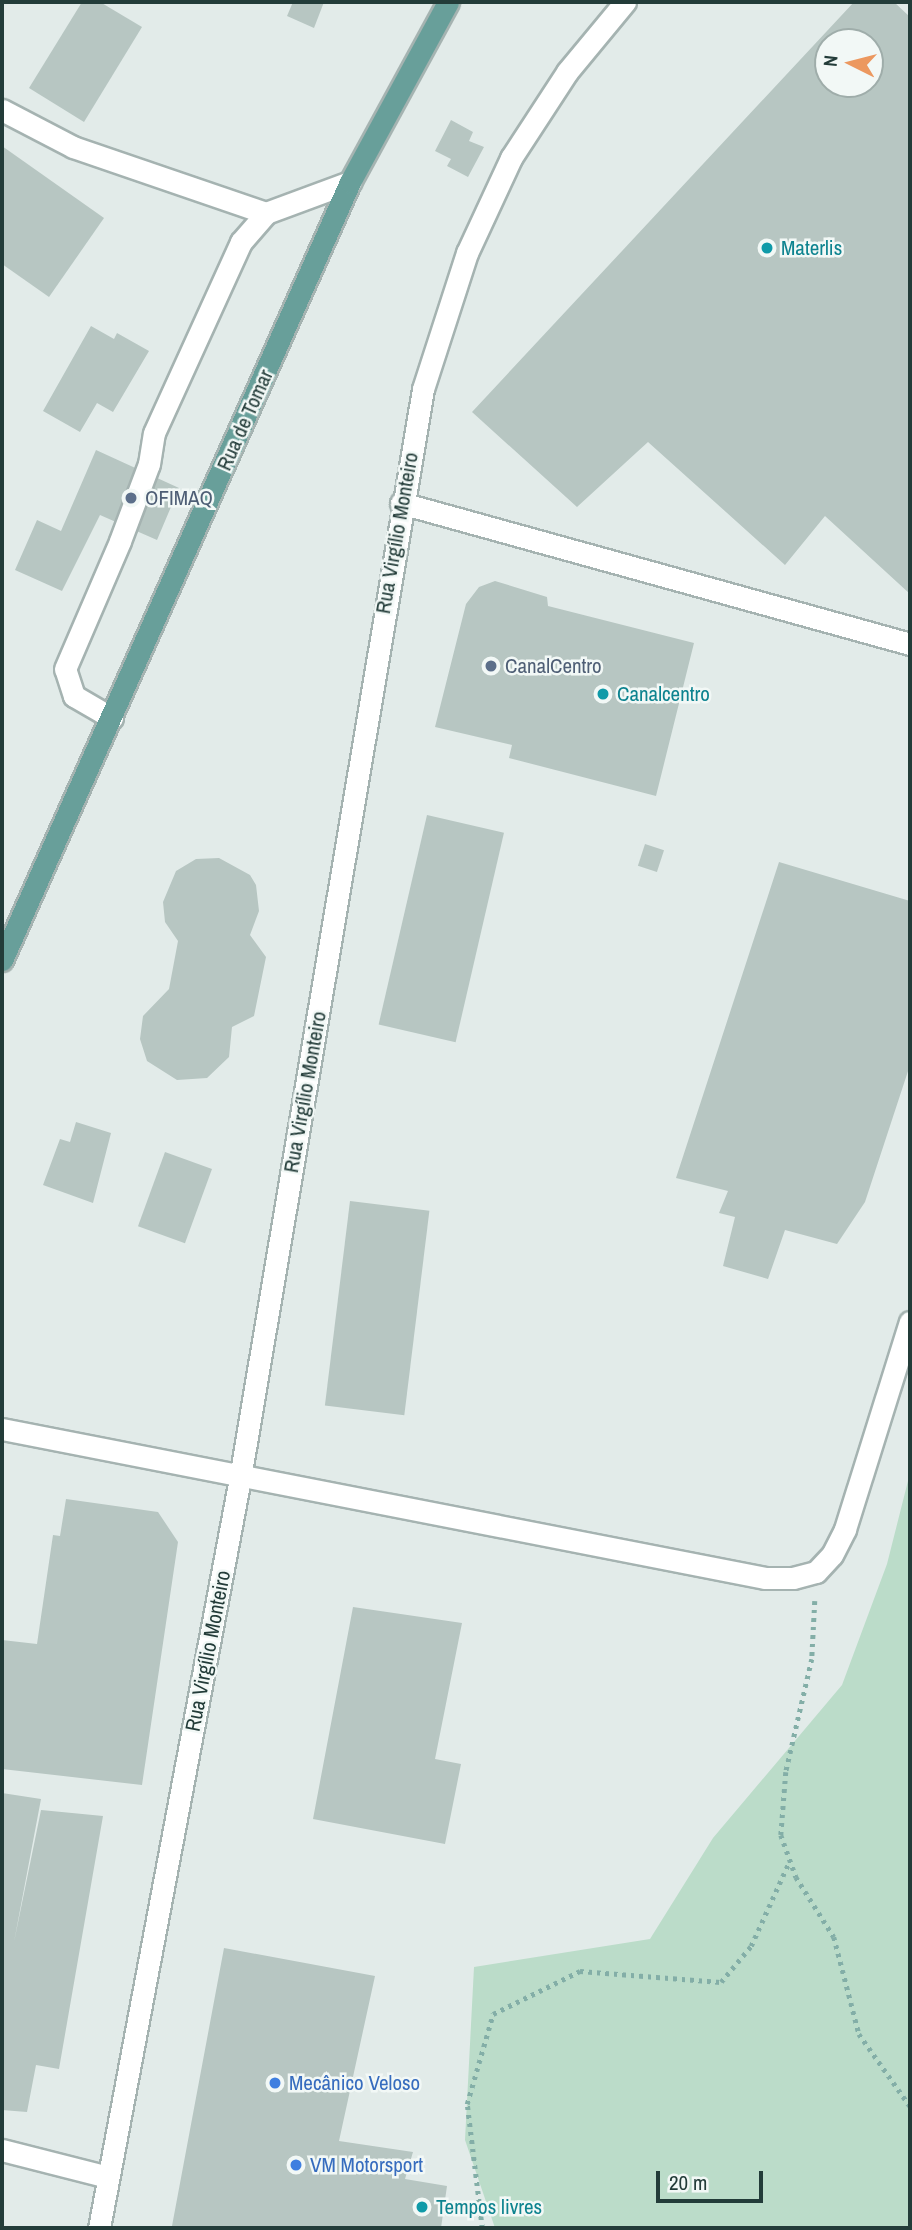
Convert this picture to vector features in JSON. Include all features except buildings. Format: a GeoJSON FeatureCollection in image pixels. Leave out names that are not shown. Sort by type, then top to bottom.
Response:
{"type":"FeatureCollection","features":[{"type":"Feature","properties":{"kind":"main road","name":"Rua de Tomar"},"geometry":{"type":"LineString","coordinates":[[2,960],[349,183],[448,2]]}},
{"type":"Feature","properties":{"kind":"street","name":"Rua Virgílio Monteiro"},"geometry":{"type":"LineString","coordinates":[[99,2228],[240,1478],[401,503],[423,389],[487,205],[511,158],[567,72],[625,2]]}},
{"type":"Feature","properties":{"kind":"street"},"geometry":{"type":"LineString","coordinates":[[2,110],[73,147],[266,213]]}},
{"type":"Feature","properties":{"kind":"street"},"geometry":{"type":"LineString","coordinates":[[112,718],[74,696],[65,669],[120,541],[165,407],[241,242],[266,213],[349,183]]}},
{"type":"Feature","properties":{"kind":"street"},"geometry":{"type":"LineString","coordinates":[[401,503],[910,643]]}},
{"type":"Feature","properties":{"kind":"street"},"geometry":{"type":"LineString","coordinates":[[2,1429],[240,1478],[765,1577],[816,1572],[832,1555],[845,1529],[910,1322]]}},
{"type":"Feature","properties":{"kind":"street"},"geometry":{"type":"LineString","coordinates":[[2,2150],[108,2177]]}},
{"type":"Feature","properties":{"kind":"path"},"geometry":{"type":"LineString","coordinates":[[816,1572],[812,1659],[786,1772],[781,1835],[790,1860],[834,1937],[859,2034],[910,2106]]}},
{"type":"Feature","properties":{"kind":"path"},"geometry":{"type":"LineString","coordinates":[[482,2228],[467,2104],[494,2014],[580,1971],[721,1982],[751,1946],[790,1860]]}},
{"type":"Feature","properties":{"kind":"green space"},"geometry":{"type":"Polygon","coordinates":[[[910,1473],[910,2228],[495,2228],[465,2140],[474,1967],[650,1939],[713,1838],[842,1685],[887,1564],[910,1473]]]}},
{"type":"Feature","properties":{"kind":"place","name":"Materlis"},"geometry":{"type":"Point","coordinates":[767,248]}},
{"type":"Feature","properties":{"kind":"place","name":"OFIMAQ"},"geometry":{"type":"Point","coordinates":[131,498]}},
{"type":"Feature","properties":{"kind":"place","name":"CanalCentro"},"geometry":{"type":"Point","coordinates":[491,666]}},
{"type":"Feature","properties":{"kind":"place","name":"Canalcentro"},"geometry":{"type":"Point","coordinates":[603,694]}},
{"type":"Feature","properties":{"kind":"place","name":"Mecânico Veloso"},"geometry":{"type":"Point","coordinates":[275,2083]}},
{"type":"Feature","properties":{"kind":"place","name":"VM Motorsport"},"geometry":{"type":"Point","coordinates":[296,2165]}},
{"type":"Feature","properties":{"kind":"place","name":"Tempos livres"},"geometry":{"type":"Point","coordinates":[422,2207]}}]}
